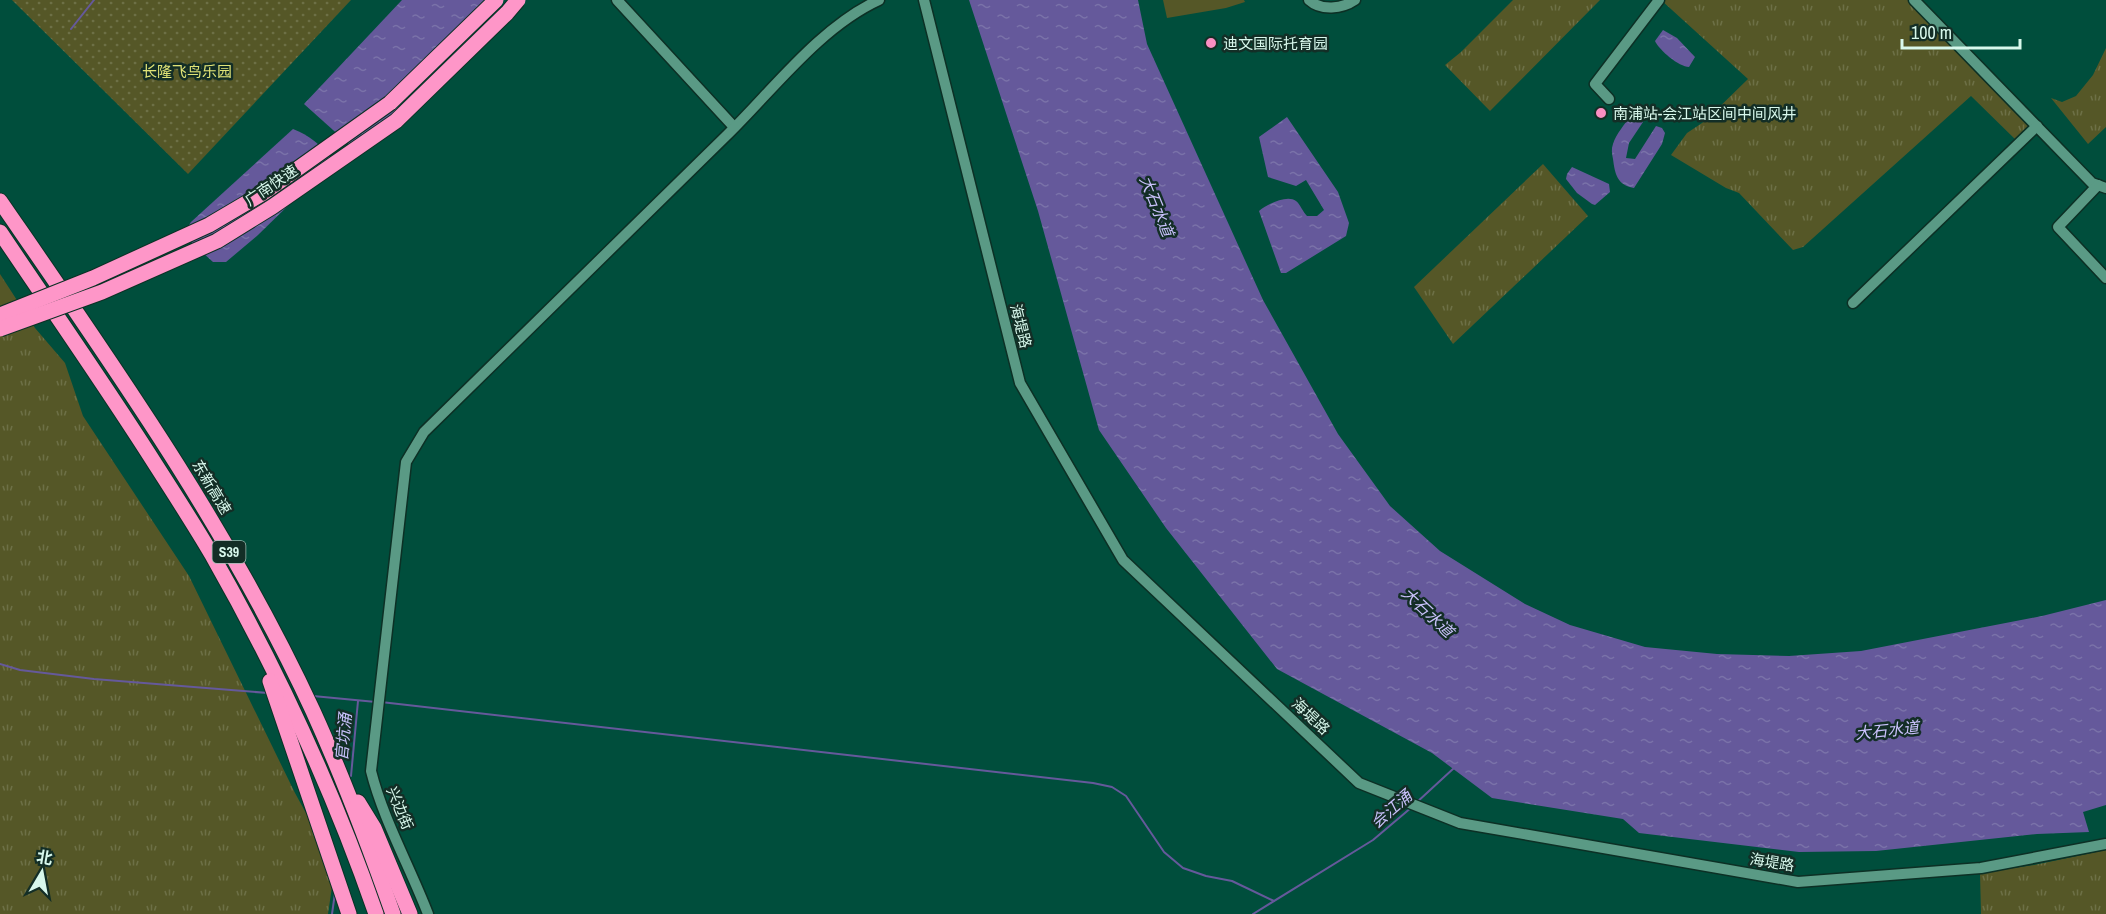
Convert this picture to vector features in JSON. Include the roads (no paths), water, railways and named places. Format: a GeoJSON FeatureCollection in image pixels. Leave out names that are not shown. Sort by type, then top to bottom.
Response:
{"type":"FeatureCollection","features":[{"type":"Feature","properties":{"kind":"highway","name":"广南快速"},"geometry":{"type":"LineString","coordinates":[[0,315],[93,278],[209,225],[265,192],[390,103],[496,0]]}},
{"type":"Feature","properties":{"kind":"highway","name":"广南快速"},"geometry":{"type":"LineString","coordinates":[[0,329],[102,292],[217,241],[272,207],[396,121],[507,14],[518,0]]}},
{"type":"Feature","properties":{"kind":"highway","name":"东新高速"},"geometry":{"type":"LineString","coordinates":[[0,201],[149,420],[233,559],[312,711],[337,768],[393,914]]}},
{"type":"Feature","properties":{"kind":"highway","name":"S39"},"geometry":{"type":"LineString","coordinates":[[0,232],[136,433],[211,553],[291,705],[376,914]]}},
{"type":"Feature","properties":{"kind":"highway"},"geometry":{"type":"LineString","coordinates":[[250,624],[319,820],[349,914]]}},
{"type":"Feature","properties":{"kind":"highway"},"geometry":{"type":"LineString","coordinates":[[337,768],[374,828],[410,914]]}},
{"type":"Feature","properties":{"kind":"street"},"geometry":{"type":"LineString","coordinates":[[617,0],[734,128]]}},
{"type":"Feature","properties":{"kind":"street","name":"兴边街"},"geometry":{"type":"LineString","coordinates":[[428,914],[412,871],[377,793],[371,771],[406,462],[424,432],[734,128],[825,35],[865,6],[879,0]]}},
{"type":"Feature","properties":{"kind":"street","name":"海堤路"},"geometry":{"type":"LineString","coordinates":[[924,0],[1020,383],[1123,560],[1359,783],[1460,823],[1798,882],[1981,868],[2106,843]]}},
{"type":"Feature","properties":{"kind":"street"},"geometry":{"type":"LineString","coordinates":[[1310,0],[1315,5],[1330,8],[1348,5],[1355,0]]}},
{"type":"Feature","properties":{"kind":"street"},"geometry":{"type":"LineString","coordinates":[[1609,99],[1595,84],[1659,0]]}},
{"type":"Feature","properties":{"kind":"street"},"geometry":{"type":"LineString","coordinates":[[1914,0],[2092,183],[2102,186]]}},
{"type":"Feature","properties":{"kind":"street"},"geometry":{"type":"LineString","coordinates":[[1853,303],[2037,126]]}},
{"type":"Feature","properties":{"kind":"street"},"geometry":{"type":"LineString","coordinates":[[2102,186],[2058,227],[2106,278]]}},
{"type":"Feature","properties":{"kind":"water"},"geometry":{"type":"Polygon","coordinates":[[[402,0],[490,0],[385,122],[352,147],[304,104],[402,0]]]}},
{"type":"Feature","properties":{"kind":"water","name":"大石水道"},"geometry":{"type":"Polygon","coordinates":[[[969,0],[1138,0],[1147,44],[1263,300],[1338,434],[1390,506],[1440,551],[1525,604],[1570,625],[1645,647],[1717,654],[1789,656],[1861,651],[2042,616],[2106,600],[2106,805],[2083,812],[2089,832],[2037,834],[1876,851],[1799,852],[1639,833],[1623,819],[1492,798],[1432,753],[1277,669],[1166,528],[1099,430],[1038,211],[969,0]]]}},
{"type":"Feature","properties":{"kind":"water"},"geometry":{"type":"Polygon","coordinates":[[[1663,30],[1677,38],[1695,57],[1689,67],[1675,61],[1657,45],[1655,41],[1663,30]]]}},
{"type":"Feature","properties":{"kind":"water"},"geometry":{"type":"Polygon","coordinates":[[[1635,114],[1642,118],[1643,122],[1629,143],[1626,158],[1635,159],[1656,126],[1662,128],[1665,133],[1662,144],[1634,188],[1628,187],[1618,178],[1612,146],[1618,133],[1631,115],[1635,114]]]}},
{"type":"Feature","properties":{"kind":"water"},"geometry":{"type":"Polygon","coordinates":[[[1287,117],[1338,192],[1349,223],[1346,236],[1286,273],[1281,273],[1259,211],[1271,203],[1287,199],[1296,201],[1307,216],[1317,216],[1324,210],[1306,180],[1296,186],[1268,177],[1259,137],[1287,117]]]}},
{"type":"Feature","properties":{"kind":"water"},"geometry":{"type":"Polygon","coordinates":[[[293,129],[314,141],[331,158],[302,192],[258,235],[226,262],[213,262],[192,243],[185,231],[191,222],[293,129]]]}},
{"type":"Feature","properties":{"kind":"water"},"geometry":{"type":"Polygon","coordinates":[[[1572,167],[1609,184],[1610,192],[1595,205],[1592,204],[1577,193],[1566,179],[1572,167]]]}},
{"type":"Feature","properties":{"kind":"waterway"},"geometry":{"type":"LineString","coordinates":[[71,29],[94,0]]}},
{"type":"Feature","properties":{"kind":"waterway"},"geometry":{"type":"LineString","coordinates":[[0,664],[20,670],[94,679],[268,693]]}},
{"type":"Feature","properties":{"kind":"waterway"},"geometry":{"type":"LineString","coordinates":[[313,696],[376,702]]}},
{"type":"Feature","properties":{"kind":"waterway","name":"官坑涌"},"geometry":{"type":"LineString","coordinates":[[351,776],[358,701]]}},
{"type":"Feature","properties":{"kind":"waterway"},"geometry":{"type":"LineString","coordinates":[[381,702],[1112,787],[1126,796],[1164,852],[1183,868],[1206,876],[1232,881],[1274,901]]}},
{"type":"Feature","properties":{"kind":"waterway","name":"会江涌"},"geometry":{"type":"LineString","coordinates":[[1416,803],[1454,768]]}},
{"type":"Feature","properties":{"kind":"waterway","name":"会江涌"},"geometry":{"type":"LineString","coordinates":[[1253,914],[1373,840],[1412,807]]}},
{"type":"Feature","properties":{"kind":"waterway","name":"官坑涌"},"geometry":{"type":"LineString","coordinates":[[332,914],[335,893]]}},
{"type":"Feature","properties":{"kind":"place","name":"迪文国际托育园"},"geometry":{"type":"Point","coordinates":[1211,43]}},
{"type":"Feature","properties":{"kind":"place","name":"南浦站-会江站区间中间风井"},"geometry":{"type":"Point","coordinates":[1601,113]}},
{"type":"Feature","properties":{"kind":"park label","name":"长隆飞鸟乐园"},"geometry":{"type":"Point","coordinates":[187,71]}}]}
